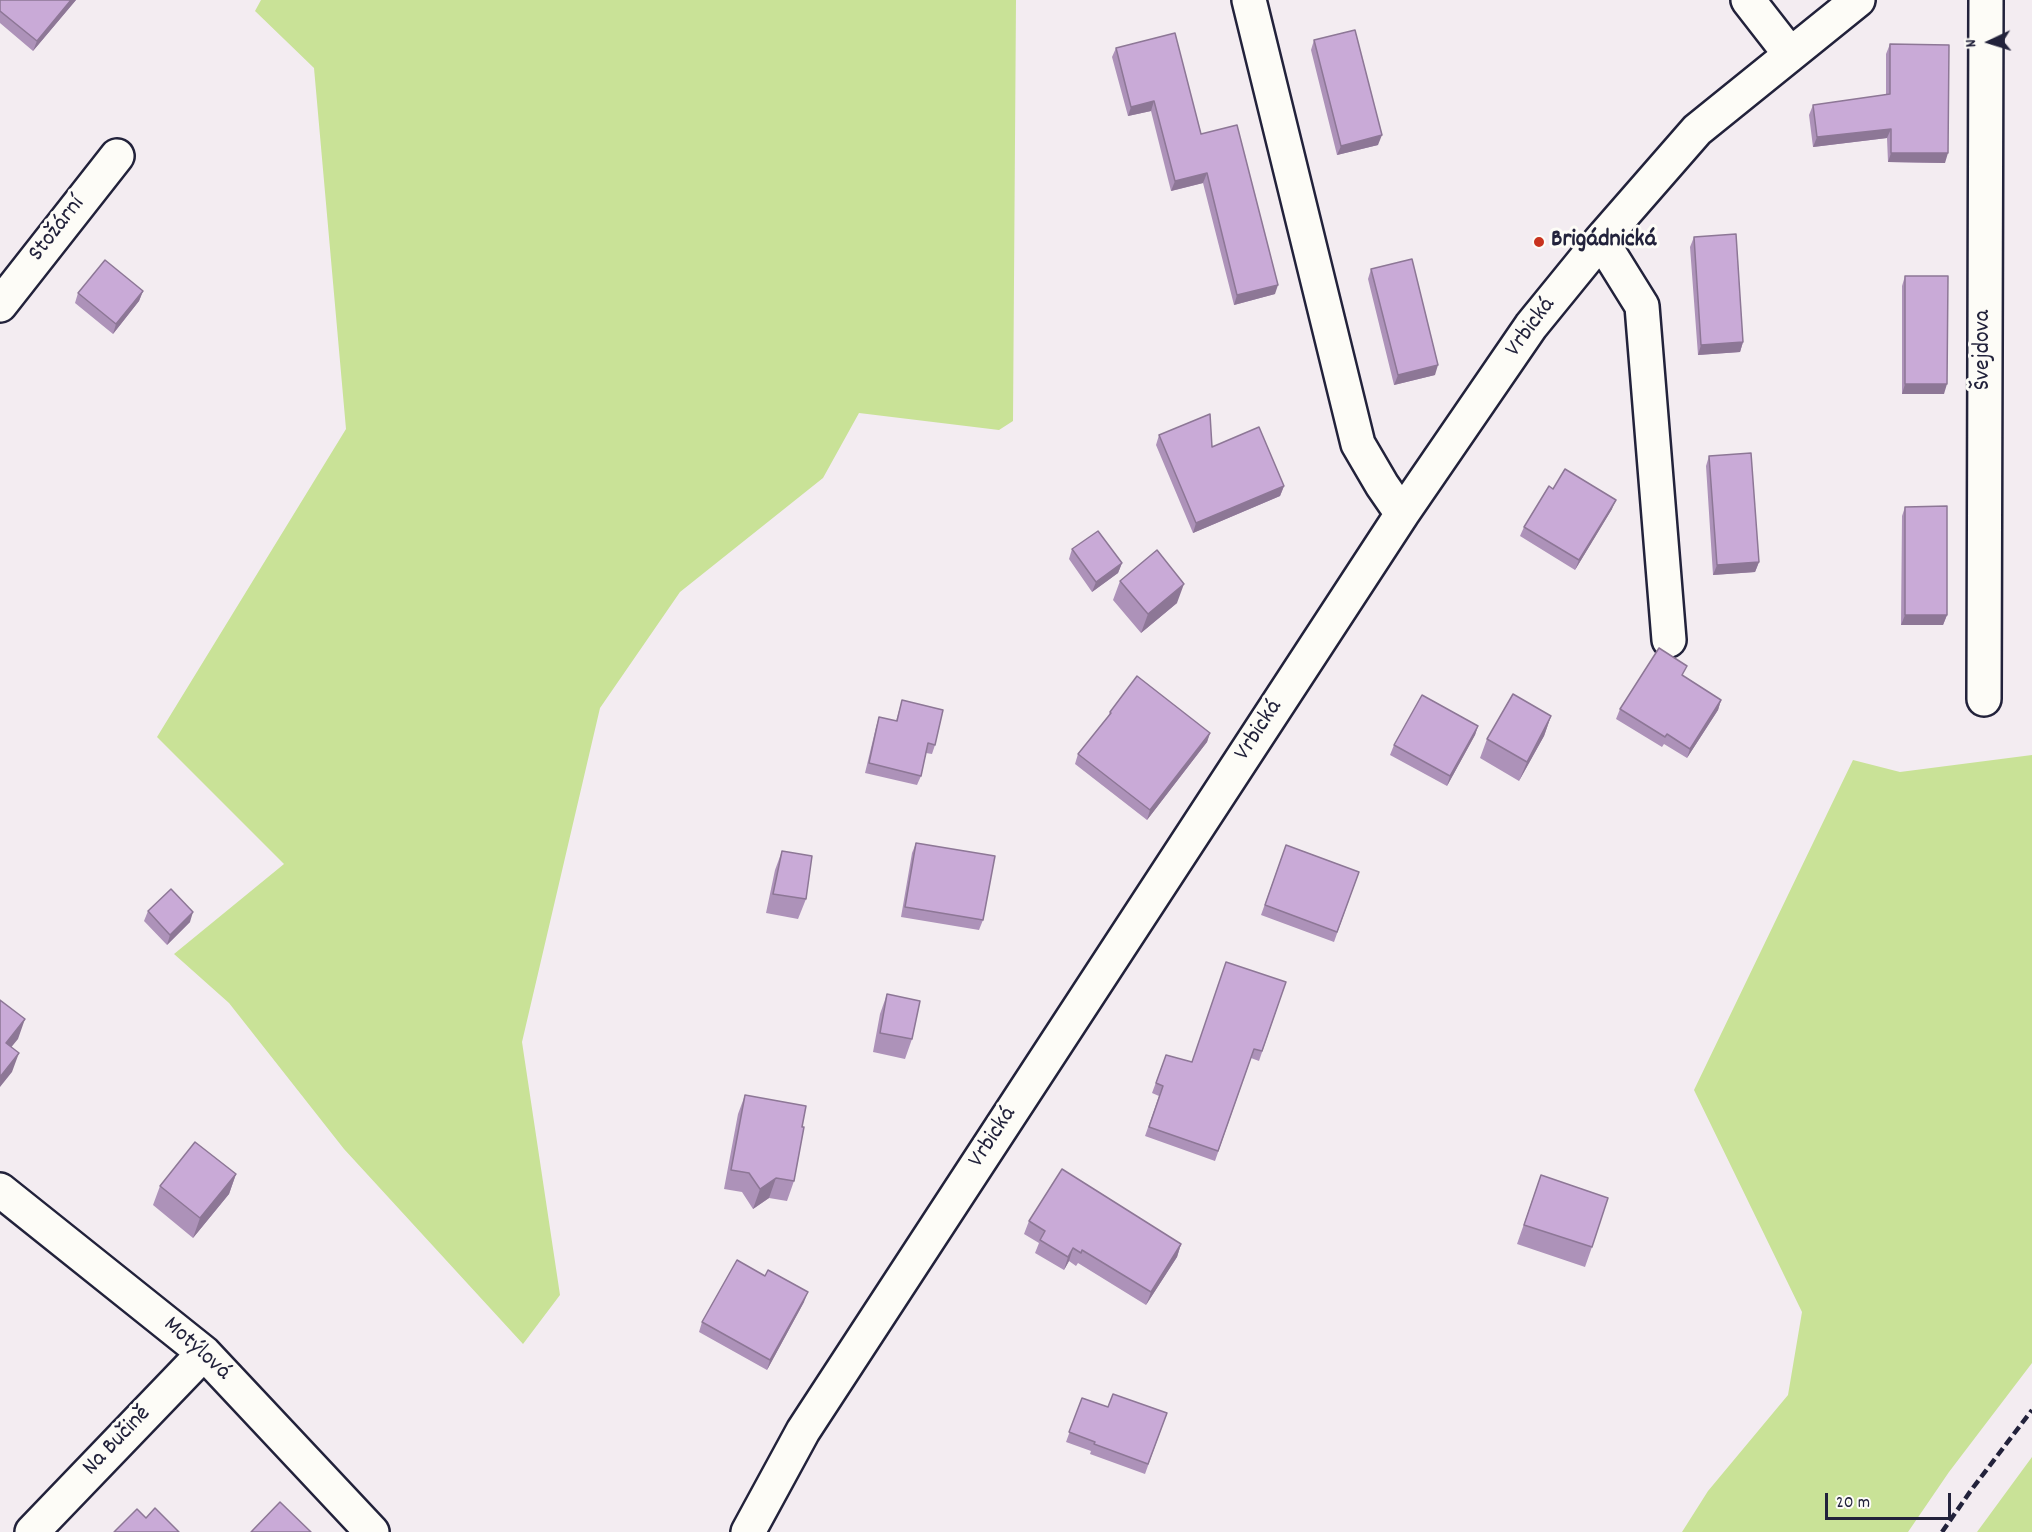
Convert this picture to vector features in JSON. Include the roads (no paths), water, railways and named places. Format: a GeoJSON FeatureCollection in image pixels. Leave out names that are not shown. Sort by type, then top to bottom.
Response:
{"type":"FeatureCollection","features":[{"type":"Feature","properties":{"kind":"street"},"geometry":{"type":"LineString","coordinates":[[1249,0],[1358,444],[1402,514]]}},
{"type":"Feature","properties":{"kind":"street"},"geometry":{"type":"LineString","coordinates":[[1748,0],[1790,54]]}},
{"type":"Feature","properties":{"kind":"street","name":"Vrbická"},"geometry":{"type":"LineString","coordinates":[[748,1532],[803,1431],[1402,514],[1531,326],[1600,240],[1697,130],[1858,0]]}},
{"type":"Feature","properties":{"kind":"street","name":"Švejdova"},"geometry":{"type":"LineString","coordinates":[[1984,699],[1986,0]]}},
{"type":"Feature","properties":{"kind":"street","name":"Stožární"},"geometry":{"type":"LineString","coordinates":[[0,305],[117,156]]}},
{"type":"Feature","properties":{"kind":"street"},"geometry":{"type":"LineString","coordinates":[[1600,240],[1642,306],[1669,640]]}},
{"type":"Feature","properties":{"kind":"street","name":"Motýlová"},"geometry":{"type":"LineString","coordinates":[[0,1190],[204,1353],[372,1532]]}},
{"type":"Feature","properties":{"kind":"street","name":"Na Bučině"},"geometry":{"type":"LineString","coordinates":[[32,1532],[204,1353]]}},
{"type":"Feature","properties":{"kind":"railway"},"geometry":{"type":"LineString","coordinates":[[1942,1532],[2032,1410]]}},
{"type":"Feature","properties":{"kind":"place","name":"Brigádnická"},"geometry":{"type":"Point","coordinates":[1539,242]}}]}
